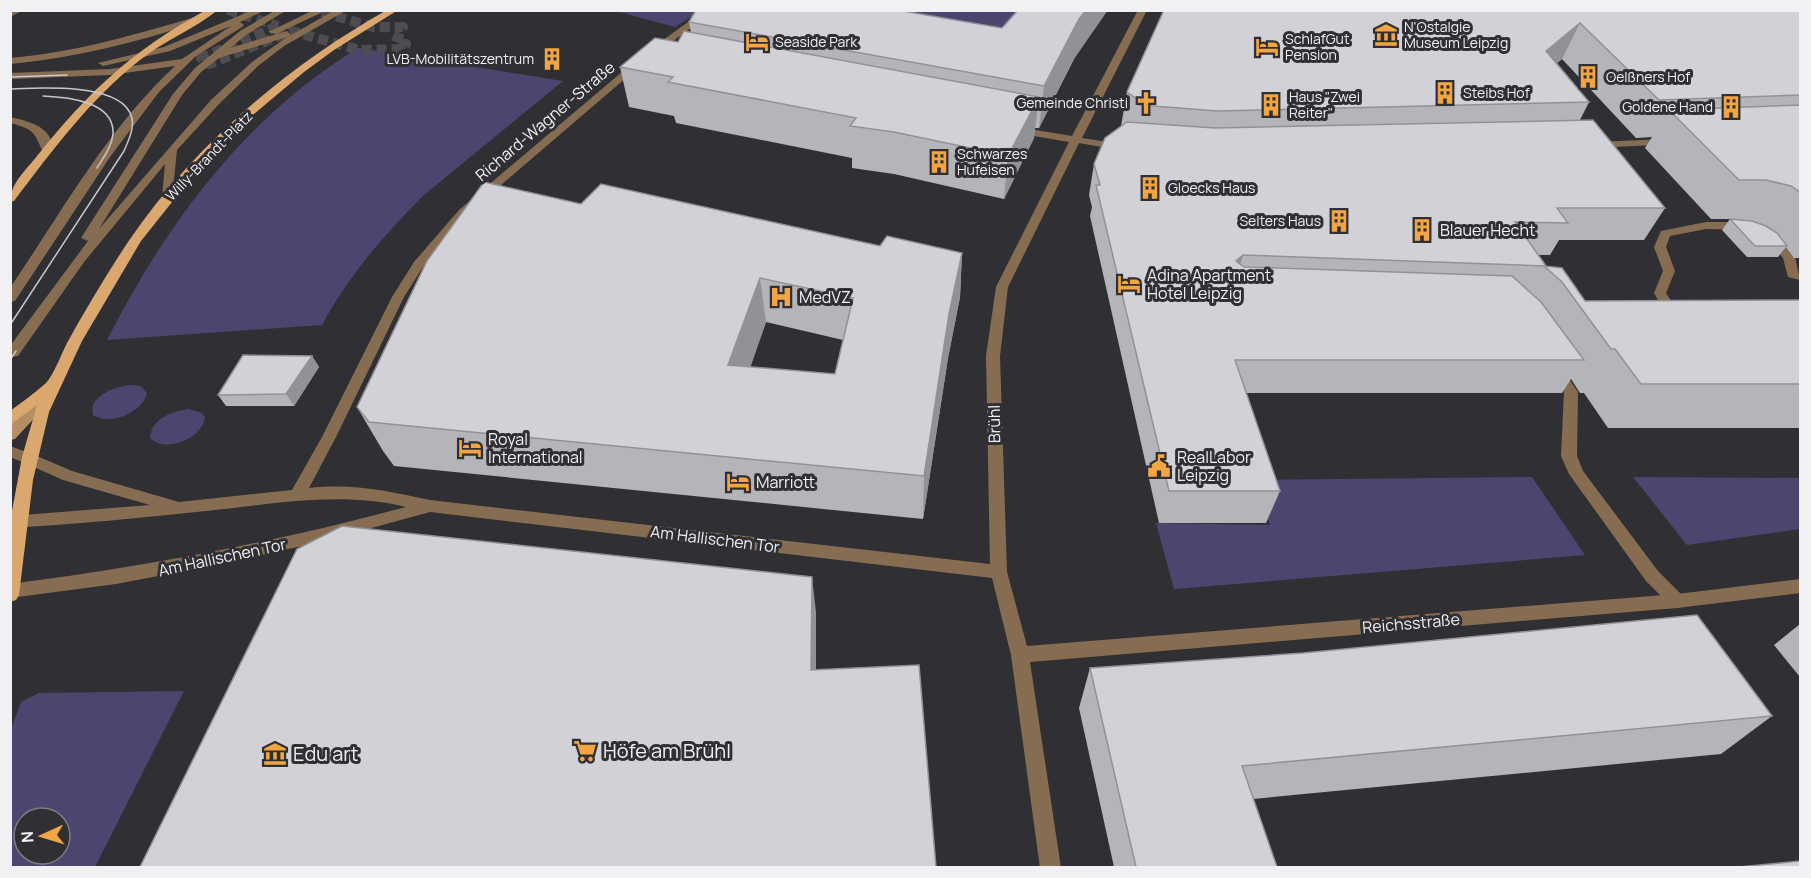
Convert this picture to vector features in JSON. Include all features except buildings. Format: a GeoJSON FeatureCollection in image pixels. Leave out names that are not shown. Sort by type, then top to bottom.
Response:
{"type":"FeatureCollection","features":[{"type":"Feature","properties":{"kind":"main road"},"geometry":{"type":"LineString","coordinates":[[10,199],[47,150],[96,93],[138,57],[214,10]]}},
{"type":"Feature","properties":{"kind":"main road","name":"Willy-Brandt-Platz"},"geometry":{"type":"LineString","coordinates":[[10,435],[53,386],[104,291],[168,197],[210,151],[263,101],[308,65],[394,10]]}},
{"type":"Feature","properties":{"kind":"main road"},"geometry":{"type":"LineString","coordinates":[[10,420],[53,386]]}},
{"type":"Feature","properties":{"kind":"main road"},"geometry":{"type":"LineString","coordinates":[[11,592],[15,544],[13,522],[42,411],[53,386]]}},
{"type":"Feature","properties":{"kind":"street"},"geometry":{"type":"LineString","coordinates":[[10,14],[19,10]]}},
{"type":"Feature","properties":{"kind":"street"},"geometry":{"type":"LineString","coordinates":[[10,298],[106,155],[155,90],[184,62],[213,40],[264,10]]}},
{"type":"Feature","properties":{"kind":"street"},"geometry":{"type":"LineString","coordinates":[[10,70],[88,65],[138,57],[182,44],[264,10]]}},
{"type":"Feature","properties":{"kind":"street"},"geometry":{"type":"LineString","coordinates":[[122,69],[170,56],[282,10]]}},
{"type":"Feature","properties":{"kind":"street"},"geometry":{"type":"LineString","coordinates":[[12,356],[172,103],[212,56],[243,33],[282,10]]}},
{"type":"Feature","properties":{"kind":"street"},"geometry":{"type":"LineString","coordinates":[[106,155],[148,105],[198,70],[231,52],[323,10]]}},
{"type":"Feature","properties":{"kind":"street"},"geometry":{"type":"LineString","coordinates":[[10,76],[63,75],[184,62],[231,52],[292,32],[342,10]]}},
{"type":"Feature","properties":{"kind":"street"},"geometry":{"type":"LineString","coordinates":[[12,356],[80,259],[172,149],[215,102],[255,64],[281,44],[342,10]]}},
{"type":"Feature","properties":{"kind":"street","name":"Richard-Wagner-Straße"},"geometry":{"type":"LineString","coordinates":[[297,495],[329,437],[398,297],[418,265],[463,212],[712,10]]}},
{"type":"Feature","properties":{"kind":"street","name":"Brühl"},"geometry":{"type":"LineString","coordinates":[[1051,867],[1020,655],[999,572],[993,356],[1002,287],[1143,10]]}},
{"type":"Feature","properties":{"kind":"street"},"geometry":{"type":"LineString","coordinates":[[10,61],[87,51],[196,20]]}},
{"type":"Feature","properties":{"kind":"street"},"geometry":{"type":"LineString","coordinates":[[10,120],[38,128],[44,134],[47,150]]}},
{"type":"Feature","properties":{"kind":"street"},"geometry":{"type":"LineString","coordinates":[[1006,128],[1131,148]]}},
{"type":"Feature","properties":{"kind":"street"},"geometry":{"type":"LineString","coordinates":[[1583,146],[1684,142]]}},
{"type":"Feature","properties":{"kind":"street"},"geometry":{"type":"LineString","coordinates":[[168,197],[172,149]]}},
{"type":"Feature","properties":{"kind":"street"},"geometry":{"type":"LineString","coordinates":[[1675,318],[1660,292],[1669,271],[1660,247],[1665,234],[1688,227],[1719,224],[1748,226],[1768,234],[1789,257],[1792,274],[1800,276]]}},
{"type":"Feature","properties":{"kind":"street"},"geometry":{"type":"LineString","coordinates":[[1546,356],[1571,392],[1569,456],[1577,474],[1652,576],[1677,601]]}},
{"type":"Feature","properties":{"kind":"street","name":"Am Hallischen Tor"},"geometry":{"type":"LineString","coordinates":[[10,451],[52,471],[182,507]]}},
{"type":"Feature","properties":{"kind":"street","name":"Am Hallischen Tor"},"geometry":{"type":"LineString","coordinates":[[13,522],[112,515],[327,492],[378,494],[430,506],[999,572]]}},
{"type":"Feature","properties":{"kind":"street","name":"Am Hallischen Tor"},"geometry":{"type":"LineString","coordinates":[[11,592],[90,582],[164,569],[342,532],[430,506]]}},
{"type":"Feature","properties":{"kind":"street","name":"Reichsstraße"},"geometry":{"type":"LineString","coordinates":[[1020,655],[1677,601],[1800,586]]}},
{"type":"Feature","properties":{"kind":"shaded area"},"geometry":{"type":"Polygon","coordinates":[[[616,11],[700,11],[675,27],[616,11]]]}},
{"type":"Feature","properties":{"kind":"shaded area"},"geometry":{"type":"Polygon","coordinates":[[[862,11],[1040,11],[1009,52],[862,11]]]}},
{"type":"Feature","properties":{"kind":"shaded area"},"geometry":{"type":"Polygon","coordinates":[[[358,48],[563,81],[424,195],[368,256],[322,325],[107,340],[155,255],[212,176],[279,106],[358,48]]]}},
{"type":"Feature","properties":{"kind":"shaded area"},"geometry":{"type":"Polygon","coordinates":[[[140,386],[147,393],[144,400],[132,412],[108,419],[93,415],[95,402],[99,397],[119,387],[140,386]]]}},
{"type":"Feature","properties":{"kind":"shaded area"},"geometry":{"type":"Polygon","coordinates":[[[189,409],[202,413],[205,417],[203,425],[191,437],[174,444],[157,443],[150,438],[151,431],[158,421],[176,412],[189,409]]]}},
{"type":"Feature","properties":{"kind":"shaded area"},"geometry":{"type":"Polygon","coordinates":[[[1532,477],[1585,555],[1174,589],[1156,523],[1270,525],[1254,480],[1532,477]]]}},
{"type":"Feature","properties":{"kind":"shaded area"},"geometry":{"type":"Polygon","coordinates":[[[1633,477],[1800,478],[1800,529],[1687,545],[1633,477]]]}},
{"type":"Feature","properties":{"kind":"shaded area"},"geometry":{"type":"Polygon","coordinates":[[[184,691],[95,867],[11,867],[11,729],[21,702],[39,693],[184,691]]]}},
{"type":"Feature","properties":{"kind":"tunnel"},"geometry":{"type":"LineString","coordinates":[[228,10],[278,26],[201,58],[209,64],[292,31],[359,50],[404,49],[406,44],[395,43],[403,27],[373,27],[315,10]]}},
{"type":"Feature","properties":{"kind":"tram line"},"geometry":{"type":"LineString","coordinates":[[10,77],[67,75]]}},
{"type":"Feature","properties":{"kind":"tram line"},"geometry":{"type":"LineString","coordinates":[[10,89],[56,88],[92,91],[120,102],[129,111],[132,121],[124,151],[10,325]]}},
{"type":"Feature","properties":{"kind":"tram line"},"geometry":{"type":"LineString","coordinates":[[43,96],[87,103],[106,114],[112,123],[113,134],[107,152],[97,168]]}},
{"type":"Feature","properties":{"kind":"tram line"},"geometry":{"type":"LineString","coordinates":[[10,360],[16,351]]}},
{"type":"Feature","properties":{"kind":"place","name":"N'Ostalgie Museum Leipzig"},"geometry":{"type":"Point","coordinates":[1386,35]}},
{"type":"Feature","properties":{"kind":"place","name":"Seaside Park"},"geometry":{"type":"Point","coordinates":[757,42]}},
{"type":"Feature","properties":{"kind":"place","name":"SchlafGut Pension"},"geometry":{"type":"Point","coordinates":[1267,47]}},
{"type":"Feature","properties":{"kind":"place","name":"LVB-Mobilitätszentrum"},"geometry":{"type":"Point","coordinates":[552,59]}},
{"type":"Feature","properties":{"kind":"place","name":"Oelßners Hof"},"geometry":{"type":"Point","coordinates":[1588,77]}},
{"type":"Feature","properties":{"kind":"place","name":"Steibs Hof"},"geometry":{"type":"Point","coordinates":[1445,93]}},
{"type":"Feature","properties":{"kind":"place","name":"Gemeinde Christi"},"geometry":{"type":"Point","coordinates":[1146,103]}},
{"type":"Feature","properties":{"kind":"place","name":"Haus \"Zwei Reiter\""},"geometry":{"type":"Point","coordinates":[1271,105]}},
{"type":"Feature","properties":{"kind":"place","name":"Goldene Hand"},"geometry":{"type":"Point","coordinates":[1731,107]}},
{"type":"Feature","properties":{"kind":"place","name":"Schwarzes Hufeisen"},"geometry":{"type":"Point","coordinates":[939,162]}},
{"type":"Feature","properties":{"kind":"place","name":"Gloecks Haus"},"geometry":{"type":"Point","coordinates":[1150,188]}},
{"type":"Feature","properties":{"kind":"place","name":"Selters Haus"},"geometry":{"type":"Point","coordinates":[1339,221]}},
{"type":"Feature","properties":{"kind":"place","name":"Blauer Hecht"},"geometry":{"type":"Point","coordinates":[1422,230]}},
{"type":"Feature","properties":{"kind":"place","name":"Adina Apartment Hotel Leipzig"},"geometry":{"type":"Point","coordinates":[1129,284]}},
{"type":"Feature","properties":{"kind":"place","name":"MedVZ"},"geometry":{"type":"Point","coordinates":[781,297]}},
{"type":"Feature","properties":{"kind":"place","name":"Royal International"},"geometry":{"type":"Point","coordinates":[470,448]}},
{"type":"Feature","properties":{"kind":"place","name":"RealLabor Leipzig"},"geometry":{"type":"Point","coordinates":[1159,466]}},
{"type":"Feature","properties":{"kind":"place","name":"Marriott"},"geometry":{"type":"Point","coordinates":[738,482]}},
{"type":"Feature","properties":{"kind":"place","name":"Höfe am Brühl"},"geometry":{"type":"Point","coordinates":[585,751]}},
{"type":"Feature","properties":{"kind":"place","name":"Edu art"},"geometry":{"type":"Point","coordinates":[275,754]}}]}
